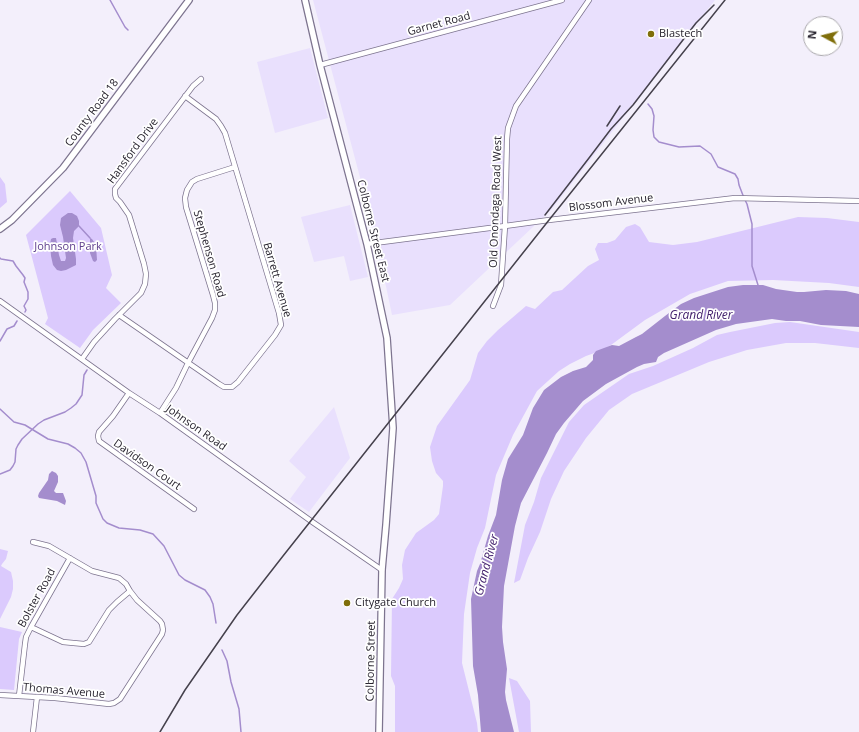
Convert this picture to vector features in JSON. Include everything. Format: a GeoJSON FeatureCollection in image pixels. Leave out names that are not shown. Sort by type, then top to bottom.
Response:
{"type":"FeatureCollection","features":[{"type":"Feature","properties":{"kind":"main road","name":"County Road 18"},"geometry":{"type":"LineString","coordinates":[[0,229],[12,220],[63,168],[189,0]]}},
{"type":"Feature","properties":{"kind":"main road","name":"Colborne Street East"},"geometry":{"type":"LineString","coordinates":[[305,0],[320,65],[367,244],[387,338],[393,428],[391,470]]}},
{"type":"Feature","properties":{"kind":"main road","name":"Colborne Street"},"geometry":{"type":"LineString","coordinates":[[380,732],[382,570],[391,470]]}},
{"type":"Feature","properties":{"kind":"street","name":"Garnet Road"},"geometry":{"type":"LineString","coordinates":[[320,65],[562,0]]}},
{"type":"Feature","properties":{"kind":"street","name":"Old Onondaga Road West"},"geometry":{"type":"LineString","coordinates":[[493,306],[501,285],[505,226],[507,139],[511,117],[516,106],[589,0]]}},
{"type":"Feature","properties":{"kind":"street","name":"Hansford Drive"},"geometry":{"type":"LineString","coordinates":[[82,359],[94,342],[141,293],[145,284],[146,274],[129,215],[116,198],[115,189],[185,96],[201,79]]}},
{"type":"Feature","properties":{"kind":"street","name":"Barrett Avenue"},"geometry":{"type":"LineString","coordinates":[[119,315],[224,387],[232,387],[238,382],[275,335],[281,325],[279,313],[225,133],[219,122],[213,116],[185,96]]}},
{"type":"Feature","properties":{"kind":"street","name":"Stephenson Road"},"geometry":{"type":"LineString","coordinates":[[160,413],[176,388],[215,310],[213,295],[186,207],[185,198],[187,190],[192,182],[198,178],[235,167]]}},
{"type":"Feature","properties":{"kind":"street","name":"Blossom Avenue"},"geometry":{"type":"LineString","coordinates":[[367,244],[734,198],[859,201]]}},
{"type":"Feature","properties":{"kind":"street","name":"Johnson Road"},"geometry":{"type":"LineString","coordinates":[[0,301],[382,570]]}},
{"type":"Feature","properties":{"kind":"street","name":"Davidson Court"},"geometry":{"type":"LineString","coordinates":[[129,393],[99,432],[99,441],[194,509]]}},
{"type":"Feature","properties":{"kind":"street","name":"Thomas Avenue"},"geometry":{"type":"LineString","coordinates":[[0,695],[55,698],[110,704],[114,703],[119,700],[162,634],[163,630],[160,621],[145,608],[130,592],[126,584],[119,578],[92,570],[49,546],[33,542]]}},
{"type":"Feature","properties":{"kind":"street","name":"Bolster Road"},"geometry":{"type":"LineString","coordinates":[[19,696],[26,637],[70,558]]}},
{"type":"Feature","properties":{"kind":"street"},"geometry":{"type":"LineString","coordinates":[[31,627],[63,642],[84,644],[89,642],[109,610],[130,592]]}},
{"type":"Feature","properties":{"kind":"street"},"geometry":{"type":"LineString","coordinates":[[33,732],[37,697]]}},
{"type":"Feature","properties":{"kind":"shaded area"},"geometry":{"type":"Polygon","coordinates":[[[313,0],[715,0],[551,210],[450,305],[392,315],[375,234],[313,0]]]}},
{"type":"Feature","properties":{"kind":"shaded area"},"geometry":{"type":"Polygon","coordinates":[[[310,48],[328,118],[275,133],[257,62],[310,48]]]}},
{"type":"Feature","properties":{"kind":"shaded area"},"geometry":{"type":"Polygon","coordinates":[[[350,205],[368,277],[350,281],[344,256],[314,262],[301,217],[350,205]]]}},
{"type":"Feature","properties":{"kind":"shaded area"},"geometry":{"type":"Polygon","coordinates":[[[334,407],[350,458],[309,512],[290,499],[306,477],[289,461],[334,407]]]}},
{"type":"Feature","properties":{"kind":"green space"},"geometry":{"type":"Polygon","coordinates":[[[0,177],[5,184],[7,202],[0,208],[0,177]]]}},
{"type":"Feature","properties":{"kind":"green space","name":"Johnson Park"},"geometry":{"type":"Polygon","coordinates":[[[70,191],[101,228],[112,275],[106,288],[121,303],[93,330],[80,348],[45,324],[48,318],[26,235],[70,191]]]}},
{"type":"Feature","properties":{"kind":"green space"},"geometry":{"type":"Polygon","coordinates":[[[798,217],[827,218],[859,222],[859,287],[829,283],[773,280],[728,281],[690,294],[645,320],[611,345],[570,364],[559,371],[537,391],[513,435],[496,475],[485,528],[477,548],[470,573],[464,614],[462,663],[478,732],[395,732],[395,686],[391,676],[392,599],[403,579],[402,565],[405,550],[416,533],[434,520],[439,514],[443,481],[436,473],[430,447],[437,426],[470,380],[478,353],[487,341],[526,306],[535,309],[553,292],[562,290],[588,266],[599,260],[595,249],[598,243],[607,243],[615,240],[626,227],[635,224],[640,227],[649,242],[673,245],[697,242],[798,217]]]}},
{"type":"Feature","properties":{"kind":"green space"},"geometry":{"type":"Polygon","coordinates":[[[790,322],[859,332],[859,348],[815,343],[786,343],[747,350],[709,362],[632,394],[609,410],[586,438],[564,471],[551,499],[540,532],[520,580],[514,583],[525,525],[541,478],[569,422],[584,405],[629,374],[653,366],[693,348],[717,335],[775,323],[790,322]]]}},
{"type":"Feature","properties":{"kind":"green space"},"geometry":{"type":"Polygon","coordinates":[[[0,549],[8,551],[6,559],[1,566],[11,572],[13,589],[11,597],[0,619],[0,549]]]}},
{"type":"Feature","properties":{"kind":"green space"},"geometry":{"type":"Polygon","coordinates":[[[0,627],[22,632],[19,639],[14,690],[0,689],[0,627]]]}},
{"type":"Feature","properties":{"kind":"green space"},"geometry":{"type":"Polygon","coordinates":[[[509,678],[517,681],[530,701],[531,732],[519,732],[509,678]]]}},
{"type":"Feature","properties":{"kind":"water"},"geometry":{"type":"Polygon","coordinates":[[[68,213],[72,213],[77,216],[79,221],[79,226],[74,231],[73,238],[76,265],[61,271],[57,270],[53,265],[50,244],[51,239],[56,238],[61,261],[65,261],[66,258],[60,225],[61,218],[68,213]]]}},
{"type":"Feature","properties":{"kind":"water"},"geometry":{"type":"Polygon","coordinates":[[[90,238],[96,245],[97,260],[95,262],[93,261],[90,253],[90,238]]]}},
{"type":"Feature","properties":{"kind":"water","name":"Grand River"},"geometry":{"type":"Polygon","coordinates":[[[763,285],[776,289],[797,292],[826,290],[846,291],[859,294],[859,327],[821,325],[800,321],[772,319],[736,324],[716,330],[664,353],[658,357],[656,362],[637,367],[606,384],[583,401],[556,434],[521,503],[515,526],[504,586],[502,627],[507,669],[505,692],[514,732],[481,732],[478,695],[473,666],[471,599],[477,571],[496,515],[502,480],[508,459],[523,435],[533,408],[544,390],[561,377],[586,367],[593,360],[593,355],[596,351],[612,345],[619,346],[642,334],[681,304],[694,298],[728,287],[763,285]]]}},
{"type":"Feature","properties":{"kind":"water"},"geometry":{"type":"Polygon","coordinates":[[[52,471],[58,476],[58,482],[54,491],[56,493],[63,493],[66,501],[65,505],[57,501],[39,498],[38,496],[52,471]]]}},
{"type":"Feature","properties":{"kind":"waterway"},"geometry":{"type":"LineString","coordinates":[[110,0],[128,30]]}},
{"type":"Feature","properties":{"kind":"waterway"},"geometry":{"type":"LineString","coordinates":[[648,104],[652,109],[654,116],[654,137],[659,142],[679,147],[700,146],[711,154],[718,167],[735,174],[747,204],[752,224],[752,266],[758,285]]}},
{"type":"Feature","properties":{"kind":"waterway"},"geometry":{"type":"LineString","coordinates":[[79,226],[90,238]]}},
{"type":"Feature","properties":{"kind":"waterway"},"geometry":{"type":"LineString","coordinates":[[0,258],[13,261],[25,278],[24,282],[28,292],[28,299],[24,306],[26,310],[25,312]]}},
{"type":"Feature","properties":{"kind":"waterway"},"geometry":{"type":"LineString","coordinates":[[0,341],[7,329],[14,326],[17,321]]}},
{"type":"Feature","properties":{"kind":"waterway"},"geometry":{"type":"LineString","coordinates":[[0,474],[10,470],[15,462],[16,449],[18,445],[22,439],[38,424],[44,420],[65,412],[76,404],[82,395],[84,375],[87,370]]}},
{"type":"Feature","properties":{"kind":"waterway"},"geometry":{"type":"LineString","coordinates":[[0,409],[14,422],[25,425],[48,439],[68,444],[81,453],[86,462],[96,496],[96,503],[103,519],[107,523],[119,528],[140,530],[153,534],[164,546],[179,575],[185,580],[205,590],[210,597],[213,604],[216,623]]}},
{"type":"Feature","properties":{"kind":"waterway"},"geometry":{"type":"LineString","coordinates":[[222,650],[227,661],[231,682],[239,709],[241,732]]}},
{"type":"Feature","properties":{"kind":"railway"},"geometry":{"type":"LineString","coordinates":[[160,732],[185,690],[237,615],[725,0]]}},
{"type":"Feature","properties":{"kind":"railway"},"geometry":{"type":"LineString","coordinates":[[545,215],[611,129],[633,105],[696,23],[714,5]]}},
{"type":"Feature","properties":{"kind":"railway"},"geometry":{"type":"LineString","coordinates":[[607,126],[620,106]]}},
{"type":"Feature","properties":{"kind":"place","name":"Blastech"},"geometry":{"type":"Point","coordinates":[651,34]}},
{"type":"Feature","properties":{"kind":"place","name":"Citygate Church"},"geometry":{"type":"Point","coordinates":[347,603]}}]}
